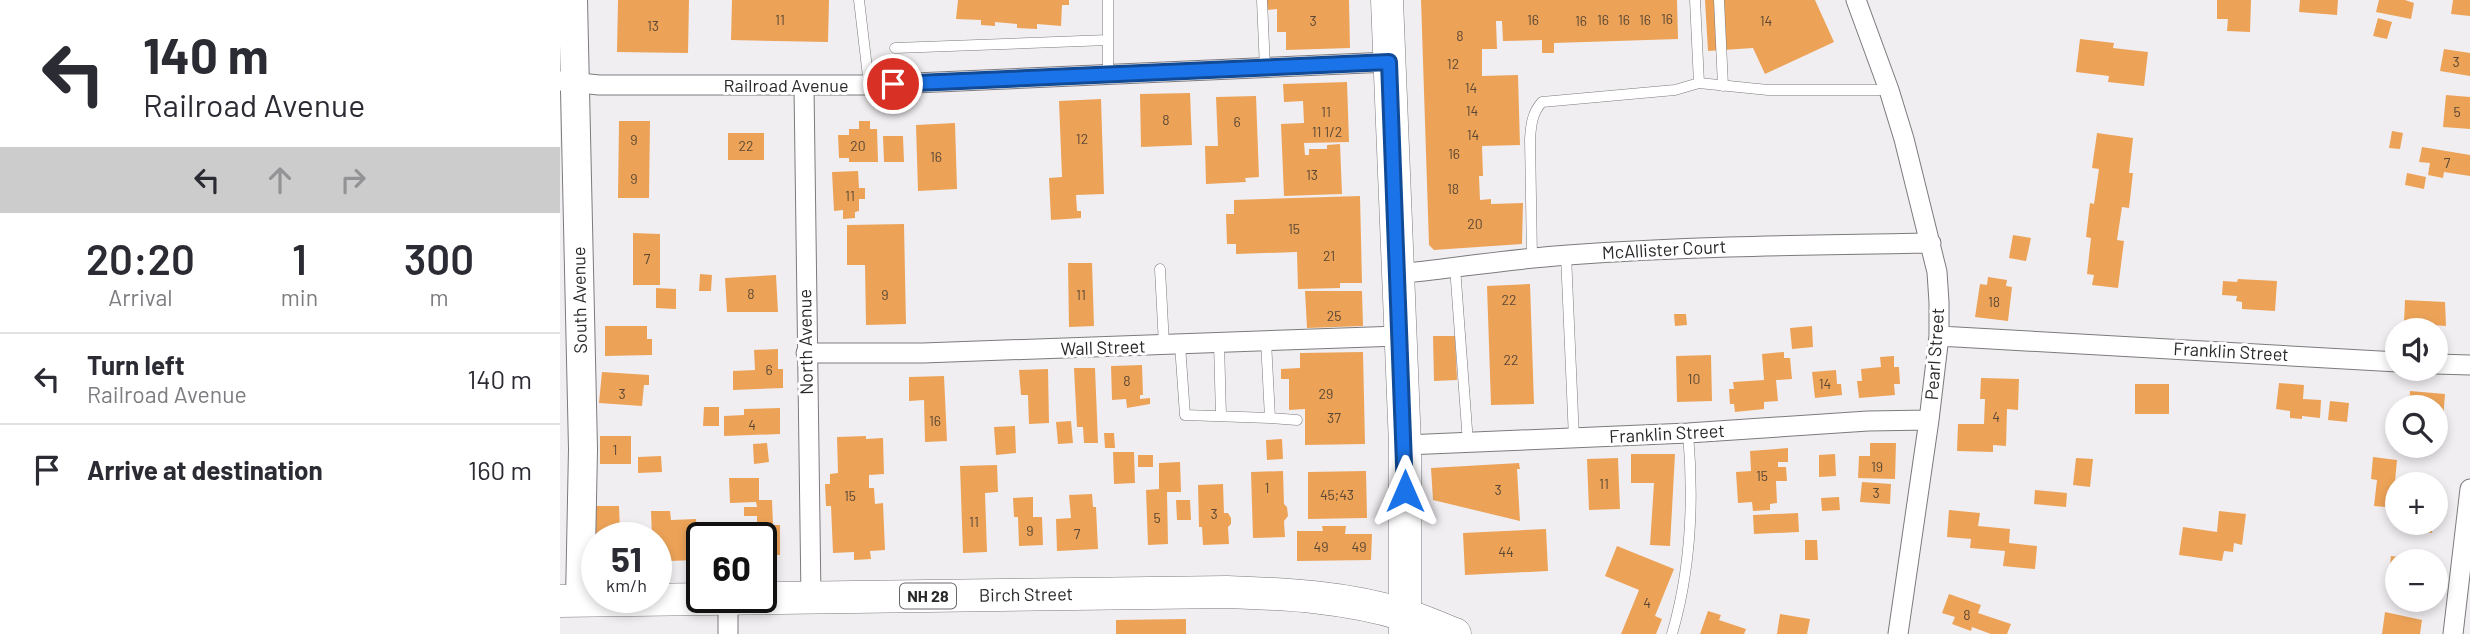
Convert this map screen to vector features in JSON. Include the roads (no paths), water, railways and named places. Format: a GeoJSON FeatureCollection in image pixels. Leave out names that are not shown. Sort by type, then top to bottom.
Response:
{"type":"FeatureCollection","features":[{"type":"Feature","properties":{"kind":"main road"},"geometry":{"type":"LineString","coordinates":[[1387,0],[1405,446],[1405,624]]}},
{"type":"Feature","properties":{"kind":"main road","name":"Birch Street"},"geometry":{"type":"LineString","coordinates":[[777,598],[1241,592],[1321,597],[1405,624]]}},
{"type":"Feature","properties":{"kind":"main road","name":"Birch Street"},"geometry":{"type":"LineString","coordinates":[[570,601],[686,600]]}},
{"type":"Feature","properties":{"kind":"main road","name":"NH 28"},"geometry":{"type":"LineString","coordinates":[[1405,624],[1455,634]]}},
{"type":"Feature","properties":{"kind":"street","name":"South Avenue"},"geometry":{"type":"LineString","coordinates":[[570,601],[583,449],[568,82],[573,0]]}},
{"type":"Feature","properties":{"kind":"street","name":"Pearl Street"},"geometry":{"type":"LineString","coordinates":[[1856,0],[1889,90],[1920,197],[1937,272],[1939,336],[1898,634]]}},
{"type":"Feature","properties":{"kind":"street","name":"Railroad Avenue"},"geometry":{"type":"LineString","coordinates":[[568,82],[599,85],[804,87],[1389,62]]}},
{"type":"Feature","properties":{"kind":"street","name":"North Avenue"},"geometry":{"type":"LineString","coordinates":[[804,87],[811,597]]}},
{"type":"Feature","properties":{"kind":"street","name":"McAllister Court"},"geometry":{"type":"LineString","coordinates":[[1398,274],[1532,258],[1700,247],[1931,243]]}},
{"type":"Feature","properties":{"kind":"street","name":"Wall Street"},"geometry":{"type":"LineString","coordinates":[[806,353],[923,353],[1399,336]]}},
{"type":"Feature","properties":{"kind":"street","name":"Franklin Street"},"geometry":{"type":"LineString","coordinates":[[1939,336],[2385,361]]}},
{"type":"Feature","properties":{"kind":"street"},"geometry":{"type":"LineString","coordinates":[[2448,364],[2470,365]]}},
{"type":"Feature","properties":{"kind":"street","name":"Franklin Street"},"geometry":{"type":"LineString","coordinates":[[1405,446],[1929,420]]}},
{"type":"Feature","properties":{"kind":"street"},"geometry":{"type":"LineString","coordinates":[[2453,634],[2470,489]]}},
{"type":"Feature","properties":{"kind":"street"},"geometry":{"type":"LineString","coordinates":[[728,613],[728,634]]}},
{"type":"Feature","properties":{"kind":"lane"},"geometry":{"type":"LineString","coordinates":[[859,0],[869,85]]}},
{"type":"Feature","properties":{"kind":"lane"},"geometry":{"type":"LineString","coordinates":[[1108,0],[1108,74]]}},
{"type":"Feature","properties":{"kind":"lane"},"geometry":{"type":"LineString","coordinates":[[1262,0],[1265,69]]}},
{"type":"Feature","properties":{"kind":"lane"},"geometry":{"type":"LineString","coordinates":[[1695,0],[1699,83]]}},
{"type":"Feature","properties":{"kind":"lane"},"geometry":{"type":"LineString","coordinates":[[1719,0],[1723,86]]}},
{"type":"Feature","properties":{"kind":"lane"},"geometry":{"type":"LineString","coordinates":[[895,48],[1108,40]]}},
{"type":"Feature","properties":{"kind":"lane"},"geometry":{"type":"LineString","coordinates":[[1532,258],[1530,139],[1532,121],[1542,102],[1675,90],[1699,83],[1768,90],[1889,90]]}},
{"type":"Feature","properties":{"kind":"lane"},"geometry":{"type":"LineString","coordinates":[[1566,255],[1574,439]]}},
{"type":"Feature","properties":{"kind":"lane"},"geometry":{"type":"LineString","coordinates":[[1455,267],[1468,443]]}},
{"type":"Feature","properties":{"kind":"lane"},"geometry":{"type":"LineString","coordinates":[[1160,269],[1185,415],[1297,420]]}},
{"type":"Feature","properties":{"kind":"lane"},"geometry":{"type":"LineString","coordinates":[[1266,341],[1270,418]]}},
{"type":"Feature","properties":{"kind":"lane"},"geometry":{"type":"LineString","coordinates":[[1219,343],[1221,416]]}},
{"type":"Feature","properties":{"kind":"lane"},"geometry":{"type":"LineString","coordinates":[[1672,634],[1688,566],[1688,433]]}}]}
